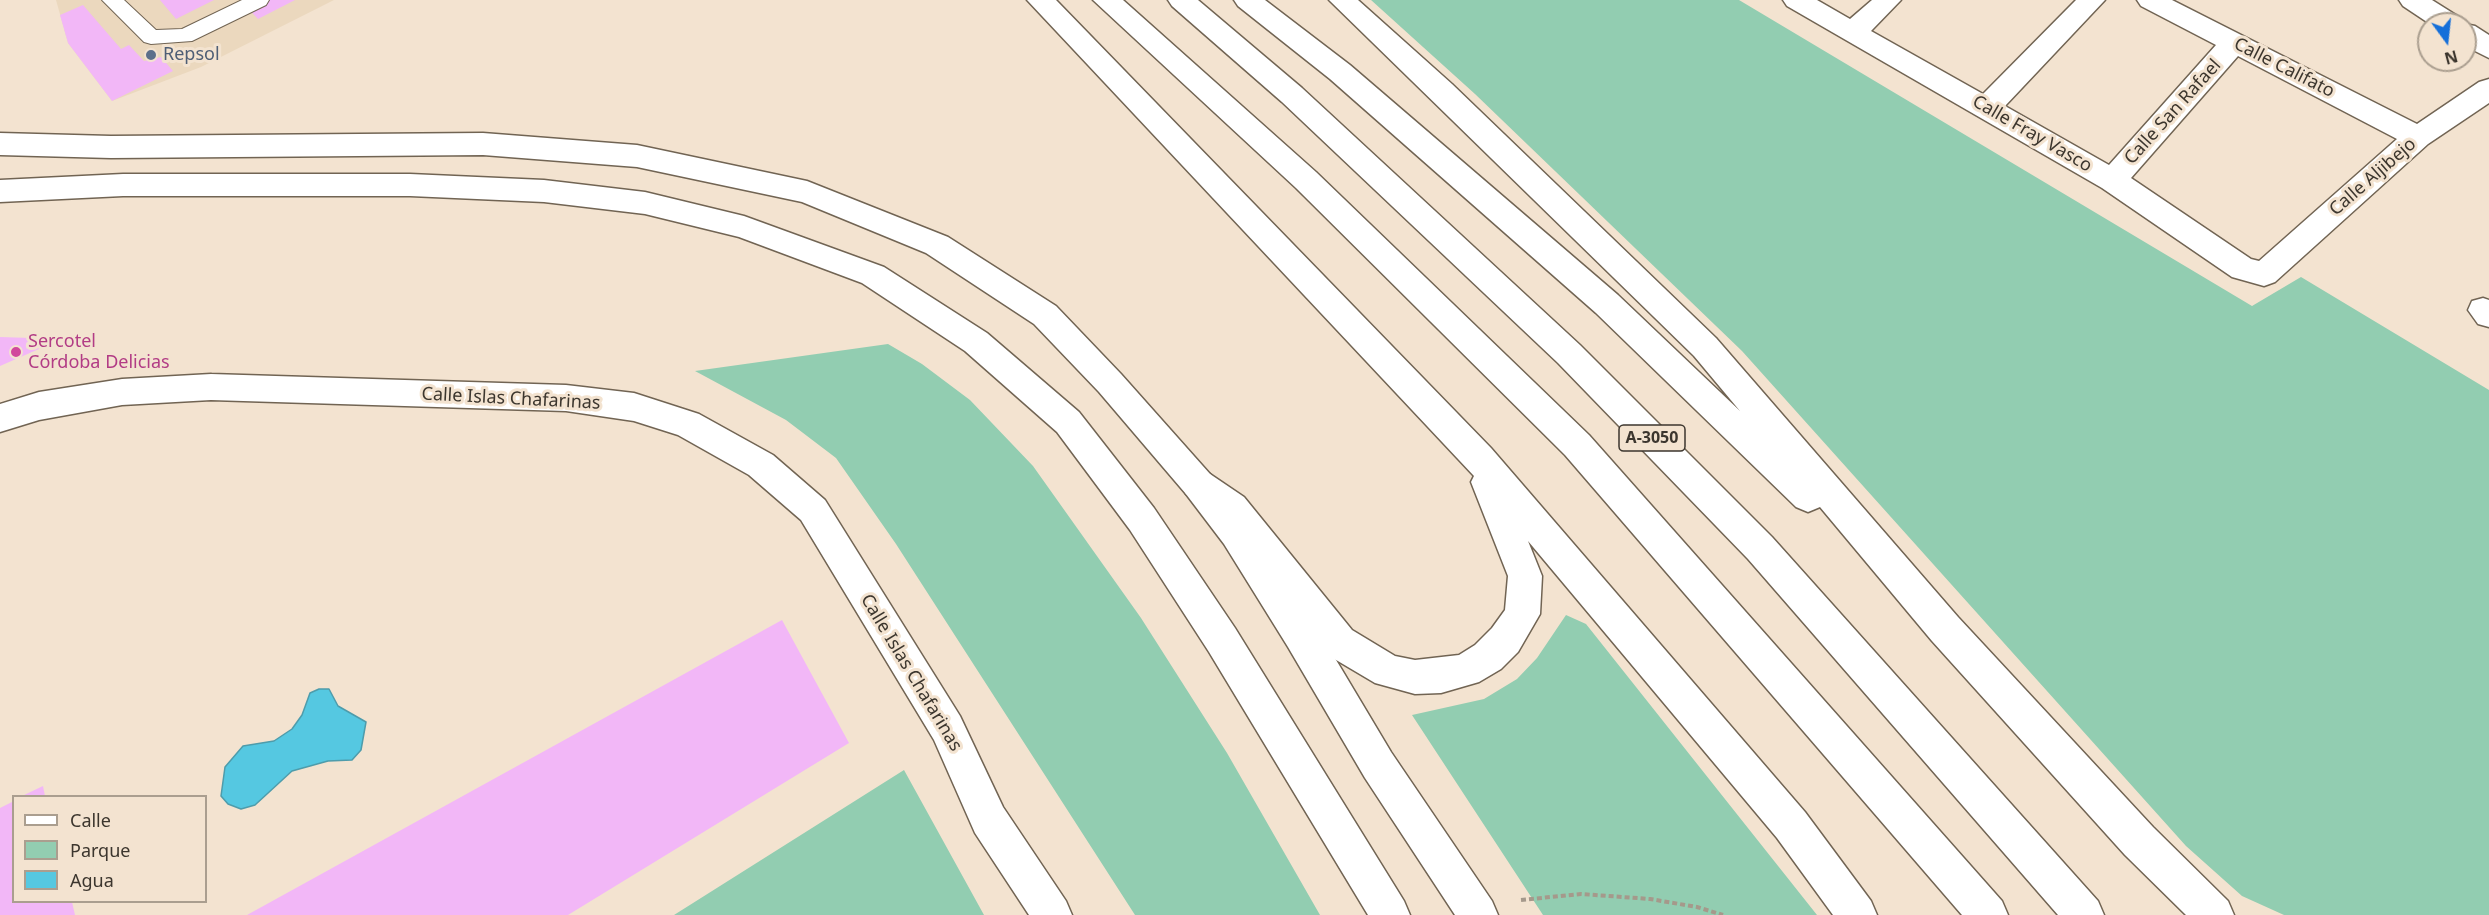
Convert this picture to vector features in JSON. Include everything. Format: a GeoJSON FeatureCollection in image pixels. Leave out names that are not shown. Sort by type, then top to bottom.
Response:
{"type":"FeatureCollection","features":[{"type":"Feature","properties":{"kind":"main road"},"geometry":{"type":"LineString","coordinates":[[1040,0],[1479,458],[1791,825],[1857,915]]}},
{"type":"Feature","properties":{"kind":"main road"},"geometry":{"type":"LineString","coordinates":[[1106,0],[1305,180],[1577,445],[1988,915]]}},
{"type":"Feature","properties":{"kind":"main road","name":"A-3050"},"geometry":{"type":"LineString","coordinates":[[1181,0],[1292,95],[1569,354],[1760,548],[2084,915]]}},
{"type":"Feature","properties":{"kind":"main road"},"geometry":{"type":"LineString","coordinates":[[1247,0],[1340,72],[1607,303],[1945,629]]}},
{"type":"Feature","properties":{"kind":"main road"},"geometry":{"type":"LineString","coordinates":[[1342,0],[1442,92],[1705,347],[1945,629],[2139,841],[2214,915]]}},
{"type":"Feature","properties":{"kind":"main road","name":"Calle Fray Vasco"},"geometry":{"type":"LineString","coordinates":[[1796,0],[2112,180],[2243,269],[2264,274]]}},
{"type":"Feature","properties":{"kind":"main road"},"geometry":{"type":"LineString","coordinates":[[1853,32],[1888,0]]}},
{"type":"Feature","properties":{"kind":"main road"},"geometry":{"type":"LineString","coordinates":[[1986,108],[2092,0]]}},
{"type":"Feature","properties":{"kind":"main road","name":"Calle Califato"},"geometry":{"type":"LineString","coordinates":[[2150,0],[2197,10],[2234,43],[2418,137]]}},
{"type":"Feature","properties":{"kind":"main road"},"geometry":{"type":"LineString","coordinates":[[2412,0],[2431,12]]}},
{"type":"Feature","properties":{"kind":"main road","name":"Calle San Rafael"},"geometry":{"type":"LineString","coordinates":[[2112,180],[2234,43]]}},
{"type":"Feature","properties":{"kind":"main road","name":"Calle Aljibejo"},"geometry":{"type":"LineString","coordinates":[[2264,274],[2418,137],[2489,89]]}},
{"type":"Feature","properties":{"kind":"main road"},"geometry":{"type":"LineString","coordinates":[[0,144],[111,147],[483,144],[637,156],[807,192],[937,245],[1045,315],[1110,383],[1198,484],[1236,533],[1301,635],[1378,765],[1478,915]]}},
{"type":"Feature","properties":{"kind":"main road"},"geometry":{"type":"LineString","coordinates":[[0,191],[123,185],[410,185],[544,191],[645,203],[744,226],[873,274],[976,342],[1068,422],[1142,519],[1210,621],[1390,915]]}},
{"type":"Feature","properties":{"kind":"main road","name":"Calle Islas Chafarinas"},"geometry":{"type":"LineString","coordinates":[[0,418],[39,405],[122,392],[211,387],[566,398],[634,407],[688,424],[761,465],[813,510],[947,728],[989,820],[1052,915]]}},
{"type":"Feature","properties":{"kind":"main road"},"geometry":{"type":"LineString","coordinates":[[1198,484],[1232,507],[1339,642],[1388,671],[1414,677],[1442,676],[1466,670],[1488,657],[1505,640],[1522,614],[1525,576],[1479,458]]}},
{"type":"Feature","properties":{"kind":"lane"},"geometry":{"type":"LineString","coordinates":[[112,0],[151,37],[185,36],[259,0]]}},
{"type":"Feature","properties":{"kind":"path"},"geometry":{"type":"LineString","coordinates":[[1521,900],[1581,894],[1627,897],[1697,907],[1723,915]]}},
{"type":"Feature","properties":{"kind":"shaded area","name":"Repsol"},"geometry":{"type":"Polygon","coordinates":[[[56,0],[334,0],[201,67],[112,101],[68,43],[56,0]]]}},
{"type":"Feature","properties":{"kind":"green space"},"geometry":{"type":"Polygon","coordinates":[[[1371,0],[1739,0],[2252,306],[2301,277],[2489,390],[2489,915],[2284,915],[2242,896],[2186,846],[1742,351],[1475,94],[1371,0]]]}},
{"type":"Feature","properties":{"kind":"green space"},"geometry":{"type":"Polygon","coordinates":[[[888,344],[922,364],[970,400],[1033,466],[1141,618],[1227,753],[1320,915],[1135,915],[896,544],[836,458],[786,420],[695,371],[888,344]]]}},
{"type":"Feature","properties":{"kind":"green space"},"geometry":{"type":"Polygon","coordinates":[[[1566,615],[1586,624],[1817,915],[1543,915],[1412,715],[1484,699],[1517,679],[1537,658],[1566,615]]]}},
{"type":"Feature","properties":{"kind":"green space"},"geometry":{"type":"Polygon","coordinates":[[[904,770],[984,915],[674,915],[904,770]]]}},
{"type":"Feature","properties":{"kind":"water"},"geometry":{"type":"Polygon","coordinates":[[[319,689],[329,689],[338,706],[366,722],[361,750],[352,760],[328,761],[292,771],[255,805],[241,809],[228,804],[221,796],[225,767],[243,746],[274,741],[292,729],[302,715],[310,693],[319,689]]]}},
{"type":"Feature","properties":{"kind":"building"},"geometry":{"type":"Polygon","coordinates":[[[160,0],[214,0],[176,19],[160,0]]]}},
{"type":"Feature","properties":{"kind":"building"},"geometry":{"type":"Polygon","coordinates":[[[240,0],[295,0],[258,19],[240,0]]]}},
{"type":"Feature","properties":{"kind":"building"},"geometry":{"type":"Polygon","coordinates":[[[83,5],[121,49],[129,45],[144,61],[161,57],[173,71],[112,101],[68,43],[60,15],[83,5]]]}},
{"type":"Feature","properties":{"kind":"building","name":"Sercotel Córdoba Delicias"},"geometry":{"type":"Polygon","coordinates":[[[0,337],[62,339],[0,366],[0,337]]]}},
{"type":"Feature","properties":{"kind":"building"},"geometry":{"type":"Polygon","coordinates":[[[782,620],[849,743],[568,915],[247,915],[782,620]]]}},
{"type":"Feature","properties":{"kind":"building"},"geometry":{"type":"Polygon","coordinates":[[[43,786],[45,795],[24,795],[43,786]]]}},
{"type":"Feature","properties":{"kind":"building"},"geometry":{"type":"Polygon","coordinates":[[[12,802],[12,903],[72,903],[75,915],[0,915],[0,808],[12,802]]]}},
{"type":"Feature","properties":{"kind":"place","name":"Repsol"},"geometry":{"type":"Point","coordinates":[151,55]}},
{"type":"Feature","properties":{"kind":"place","name":"Sercotel Córdoba Delicias"},"geometry":{"type":"Point","coordinates":[16,352]}}]}
